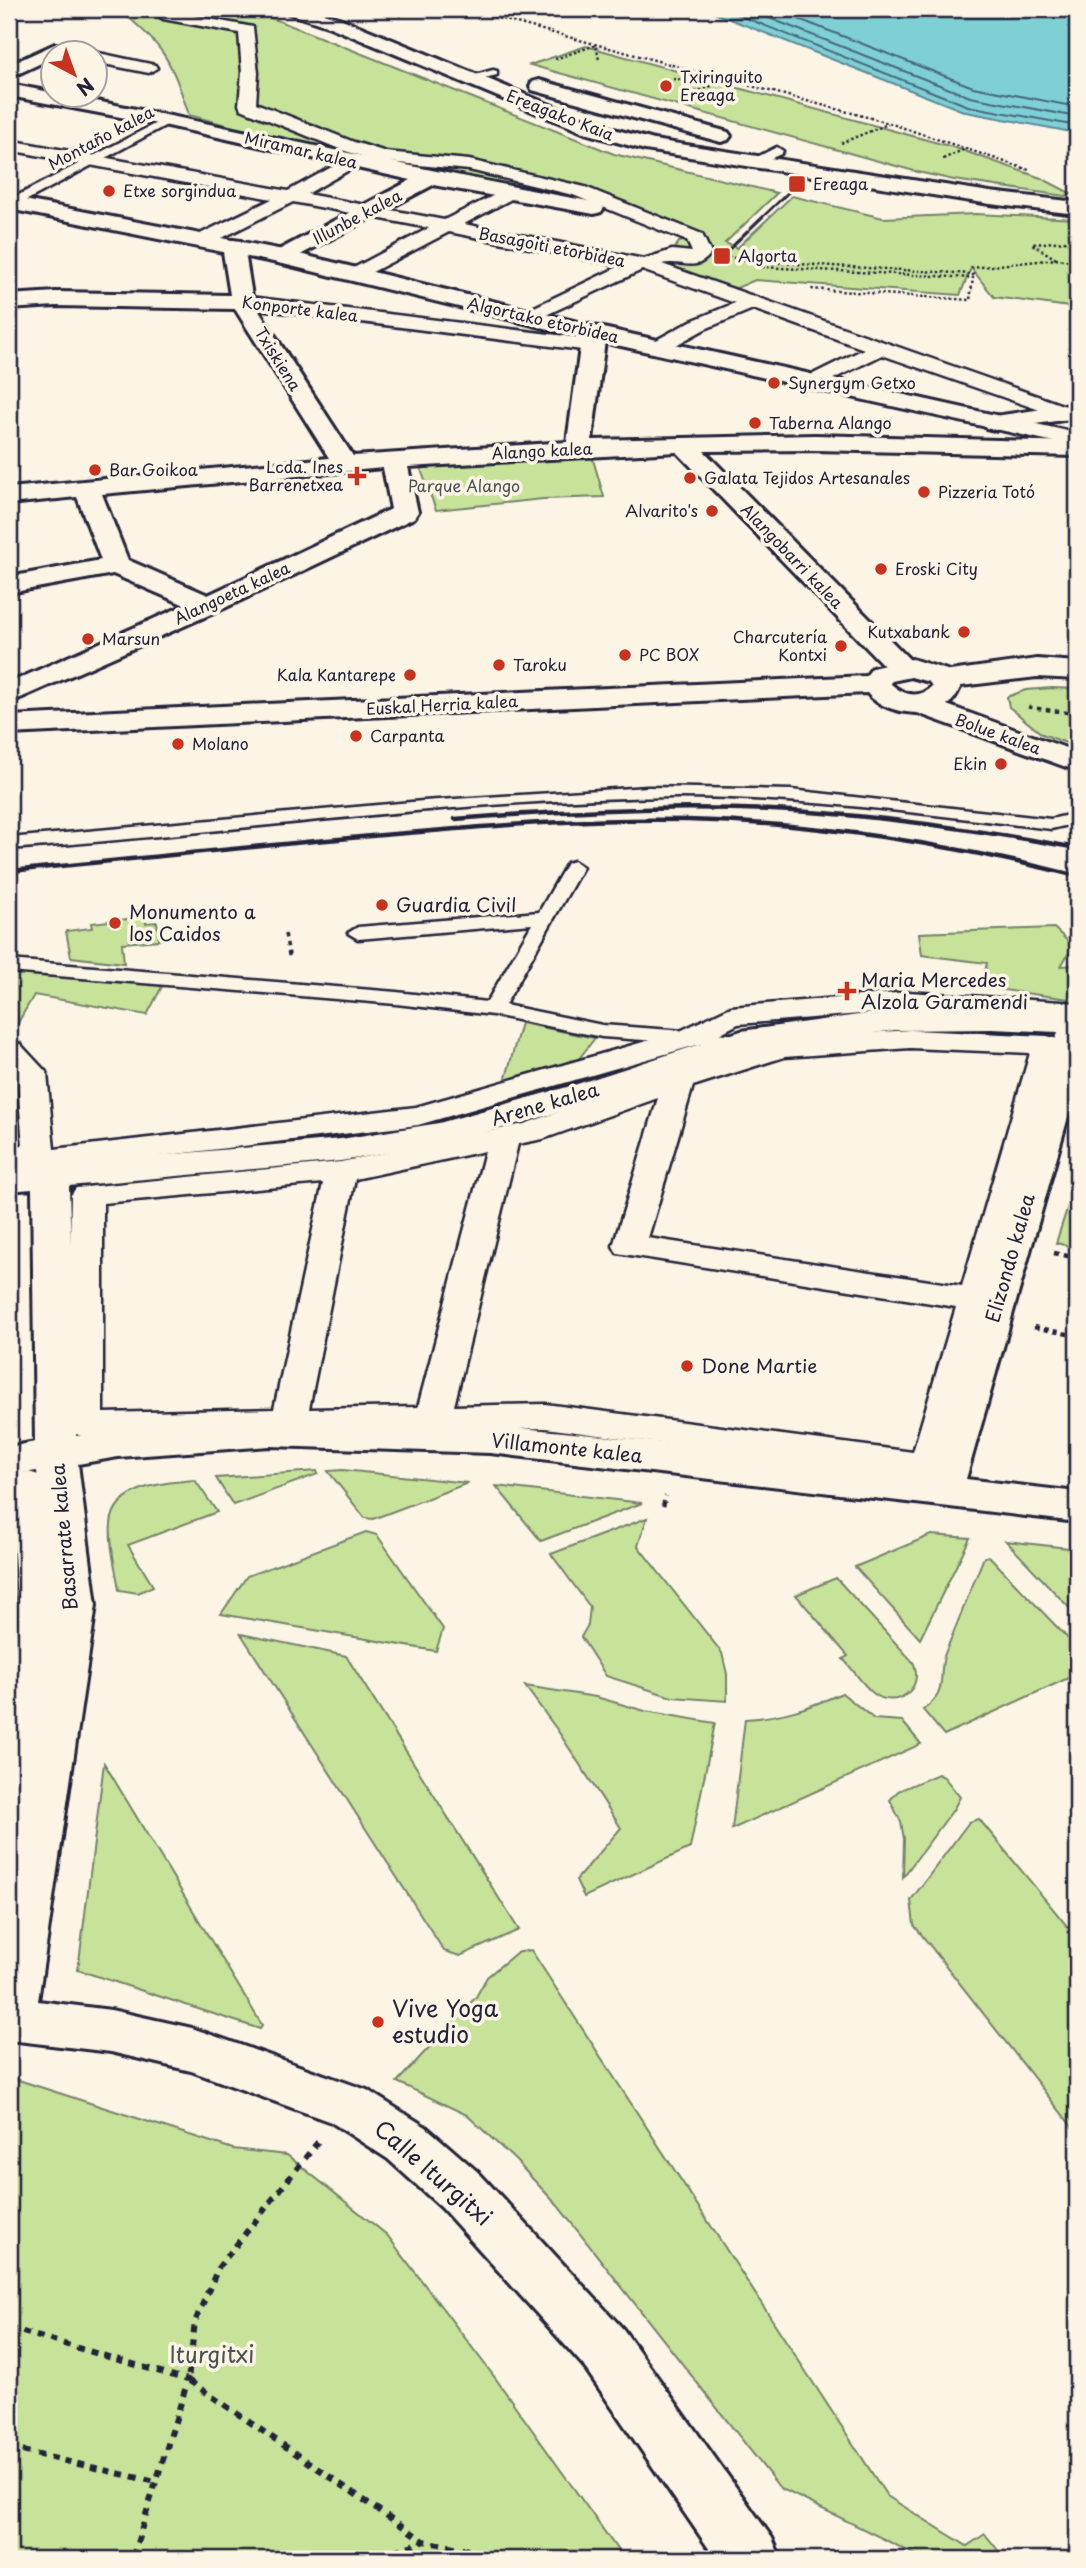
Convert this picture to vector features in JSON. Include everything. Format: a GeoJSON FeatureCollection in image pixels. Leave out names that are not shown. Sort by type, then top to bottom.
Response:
{"type":"FeatureCollection","features":[{"type":"Feature","properties":{"kind":"street"},"geometry":{"type":"LineString","coordinates":[[156,9],[168,16],[247,30],[250,73],[247,105],[274,118],[384,157],[470,165],[579,191],[669,225],[695,238],[702,253],[695,260],[672,256],[657,258],[529,317]]}},
{"type":"Feature","properties":{"kind":"street","name":"Ereagako Kaia"},"geometry":{"type":"LineString","coordinates":[[294,9],[336,23],[592,130],[652,146],[990,198],[1077,208]]}},
{"type":"Feature","properties":{"kind":"street","name":"Ereagako Kaia"},"geometry":{"type":"LineString","coordinates":[[323,9],[366,22],[425,53],[881,180]]}},
{"type":"Feature","properties":{"kind":"street"},"geometry":{"type":"LineString","coordinates":[[20,43],[38,46]]}},
{"type":"Feature","properties":{"kind":"street"},"geometry":{"type":"LineString","coordinates":[[108,60],[149,68]]}},
{"type":"Feature","properties":{"kind":"street"},"geometry":{"type":"LineString","coordinates":[[9,72],[38,61]]}},
{"type":"Feature","properties":{"kind":"street","name":"Miramar kalea"},"geometry":{"type":"LineString","coordinates":[[9,90],[168,120],[350,162],[594,208]]}},
{"type":"Feature","properties":{"kind":"street","name":"Basagoiti etorbidea"},"geometry":{"type":"LineString","coordinates":[[9,145],[643,264],[1072,413]]}},
{"type":"Feature","properties":{"kind":"street"},"geometry":{"type":"LineString","coordinates":[[203,240],[290,197],[350,162]]}},
{"type":"Feature","properties":{"kind":"street","name":"Illunbe kalea"},"geometry":{"type":"LineString","coordinates":[[283,257],[430,178]]}},
{"type":"Feature","properties":{"kind":"street"},"geometry":{"type":"LineString","coordinates":[[355,275],[442,226],[511,192]]}},
{"type":"Feature","properties":{"kind":"street","name":"Algortako etorbidea"},"geometry":{"type":"LineString","coordinates":[[10,203],[283,257],[529,317],[592,339],[658,347],[995,424],[1077,440]]}},
{"type":"Feature","properties":{"kind":"street"},"geometry":{"type":"LineString","coordinates":[[594,208],[669,225]]}},
{"type":"Feature","properties":{"kind":"street","name":"Txiskiena"},"geometry":{"type":"LineString","coordinates":[[233,246],[242,302],[345,463]]}},
{"type":"Feature","properties":{"kind":"street","name":"Konporte kalea"},"geometry":{"type":"LineString","coordinates":[[9,302],[56,299],[242,302],[592,339]]}},
{"type":"Feature","properties":{"kind":"street"},"geometry":{"type":"LineString","coordinates":[[658,347],[698,325],[751,303]]}},
{"type":"Feature","properties":{"kind":"street"},"geometry":{"type":"LineString","coordinates":[[578,449],[592,339]]}},
{"type":"Feature","properties":{"kind":"street"},"geometry":{"type":"LineString","coordinates":[[812,382],[881,348]]}},
{"type":"Feature","properties":{"kind":"street"},"geometry":{"type":"LineString","coordinates":[[995,424],[1072,413]]}},
{"type":"Feature","properties":{"kind":"street","name":"Alango kalea"},"geometry":{"type":"LineString","coordinates":[[9,496],[345,463],[683,444],[729,442],[1077,449]]}},
{"type":"Feature","properties":{"kind":"street","name":"Alangobarri kalea"},"geometry":{"type":"LineString","coordinates":[[683,444],[902,668]]}},
{"type":"Feature","properties":{"kind":"street","name":"Alangoeta kalea"},"geometry":{"type":"LineString","coordinates":[[9,694],[208,605],[405,512],[394,460]]}},
{"type":"Feature","properties":{"kind":"street"},"geometry":{"type":"LineString","coordinates":[[86,487],[116,565]]}},
{"type":"Feature","properties":{"kind":"street"},"geometry":{"type":"LineString","coordinates":[[9,585],[116,565],[208,605]]}},
{"type":"Feature","properties":{"kind":"street"},"geometry":{"type":"LineString","coordinates":[[875,684],[885,696],[919,704],[940,697],[945,692],[947,686],[944,680],[932,672],[902,668]]}},
{"type":"Feature","properties":{"kind":"street","name":"Euskal Herria kalea"},"geometry":{"type":"LineString","coordinates":[[9,725],[875,684],[882,674],[902,668]]}},
{"type":"Feature","properties":{"kind":"street"},"geometry":{"type":"LineString","coordinates":[[944,680],[1037,668],[1077,671]]}},
{"type":"Feature","properties":{"kind":"street","name":"Bolue kalea"},"geometry":{"type":"LineString","coordinates":[[919,704],[1077,762]]}},
{"type":"Feature","properties":{"kind":"street"},"geometry":{"type":"LineString","coordinates":[[9,1164],[418,1116],[689,1038],[731,1016],[908,1000],[1077,1012]]}},
{"type":"Feature","properties":{"kind":"street","name":"Arene kalea"},"geometry":{"type":"LineString","coordinates":[[30,1178],[341,1150],[442,1133],[587,1093],[741,1041],[895,1020],[992,1019],[1077,1024]]}},
{"type":"Feature","properties":{"kind":"street","name":"Elizondo kalea"},"geometry":{"type":"LineString","coordinates":[[942,1490],[1077,1024]]}},
{"type":"Feature","properties":{"kind":"street"},"geometry":{"type":"LineString","coordinates":[[910,1039],[1047,1045],[927,1466],[545,1416],[85,1425],[87,1195],[341,1172],[504,1138],[532,1132],[679,1080],[781,1048],[910,1039]]}},
{"type":"Feature","properties":{"kind":"street"},"geometry":{"type":"LineString","coordinates":[[9,1050],[32,1073],[39,1152],[9,1157]]}},
{"type":"Feature","properties":{"kind":"street"},"geometry":{"type":"LineString","coordinates":[[679,1080],[629,1246],[975,1299]]}},
{"type":"Feature","properties":{"kind":"street"},"geometry":{"type":"LineString","coordinates":[[432,1418],[504,1138]]}},
{"type":"Feature","properties":{"kind":"street"},"geometry":{"type":"LineString","coordinates":[[289,1421],[341,1172]]}},
{"type":"Feature","properties":{"kind":"street","name":"Basarrate kalea"},"geometry":{"type":"LineString","coordinates":[[9,2022],[74,1605],[56,1454],[30,1178]]}},
{"type":"Feature","properties":{"kind":"street","name":"Villamonte kalea"},"geometry":{"type":"LineString","coordinates":[[9,1461],[118,1444],[270,1432],[489,1439],[1077,1507]]}},
{"type":"Feature","properties":{"kind":"street"},"geometry":{"type":"LineString","coordinates":[[9,1487],[29,1485],[37,1616],[15,1777],[9,1847]]}},
{"type":"Feature","properties":{"kind":"street","name":"Calle Iturgitxi"},"geometry":{"type":"LineString","coordinates":[[9,2022],[111,2031],[192,2050],[349,2106],[407,2143],[461,2191],[603,2347],[751,2559]]}},
{"type":"Feature","properties":{"kind":"lane"},"geometry":{"type":"LineString","coordinates":[[467,79],[493,73]]}},
{"type":"Feature","properties":{"kind":"lane","name":"Montaño kalea"},"geometry":{"type":"LineString","coordinates":[[10,203],[168,120]]}},
{"type":"Feature","properties":{"kind":"lane"},"geometry":{"type":"LineString","coordinates":[[753,162],[778,151]]}},
{"type":"Feature","properties":{"kind":"lane"},"geometry":{"type":"LineString","coordinates":[[9,844],[370,810],[619,793],[704,792],[812,797],[879,802],[1051,824],[1077,818]]}},
{"type":"Feature","properties":{"kind":"lane"},"geometry":{"type":"LineString","coordinates":[[493,1009],[574,867]]}},
{"type":"Feature","properties":{"kind":"lane"},"geometry":{"type":"LineString","coordinates":[[358,933],[547,917]]}},
{"type":"Feature","properties":{"kind":"lane"},"geometry":{"type":"LineString","coordinates":[[9,965],[396,998],[493,1009],[602,1031],[741,1041]]}},
{"type":"Feature","properties":{"kind":"path"},"geometry":{"type":"LineString","coordinates":[[411,9],[416,10]]}},
{"type":"Feature","properties":{"kind":"path"},"geometry":{"type":"LineString","coordinates":[[395,17],[421,9]]}},
{"type":"Feature","properties":{"kind":"path"},"geometry":{"type":"LineString","coordinates":[[464,9],[722,82],[889,124],[1035,172]]}},
{"type":"Feature","properties":{"kind":"path"},"geometry":{"type":"LineString","coordinates":[[596,45],[599,60]]}},
{"type":"Feature","properties":{"kind":"path"},"geometry":{"type":"LineString","coordinates":[[550,61],[596,45]]}},
{"type":"Feature","properties":{"kind":"path"},"geometry":{"type":"LineString","coordinates":[[673,79],[722,82]]}},
{"type":"Feature","properties":{"kind":"path"},"geometry":{"type":"LineString","coordinates":[[676,100],[722,82]]}},
{"type":"Feature","properties":{"kind":"path"},"geometry":{"type":"LineString","coordinates":[[834,146],[889,124]]}},
{"type":"Feature","properties":{"kind":"path"},"geometry":{"type":"LineString","coordinates":[[1057,259],[1032,244],[1077,240]]}},
{"type":"Feature","properties":{"kind":"path"},"geometry":{"type":"LineString","coordinates":[[971,268],[1057,259],[1077,262]]}},
{"type":"Feature","properties":{"kind":"path"},"geometry":{"type":"LineString","coordinates":[[763,262],[973,274],[971,300],[806,289]]}},
{"type":"Feature","properties":{"kind":"path"},"geometry":{"type":"LineString","coordinates":[[762,267],[973,278]]}},
{"type":"Feature","properties":{"kind":"path"},"geometry":{"type":"LineString","coordinates":[[1022,707],[1077,714]]}},
{"type":"Feature","properties":{"kind":"path"},"geometry":{"type":"LineString","coordinates":[[285,934],[290,961]]}},
{"type":"Feature","properties":{"kind":"path"},"geometry":{"type":"LineString","coordinates":[[132,2559],[188,2381],[195,2322],[218,2269],[349,2106]]}},
{"type":"Feature","properties":{"kind":"path"},"geometry":{"type":"LineString","coordinates":[[9,2328],[188,2381],[424,2542],[515,2559]]}},
{"type":"Feature","properties":{"kind":"path"},"geometry":{"type":"LineString","coordinates":[[9,2448],[156,2482]]}},
{"type":"Feature","properties":{"kind":"path"},"geometry":{"type":"LineString","coordinates":[[368,2559],[424,2542]]}},
{"type":"Feature","properties":{"kind":"green space"},"geometry":{"type":"Polygon","coordinates":[[[118,9],[249,9],[614,154],[777,193],[725,243],[737,248],[792,196],[883,218],[976,214],[1077,219],[1077,308],[994,297],[971,268],[960,295],[755,280],[732,290],[645,257],[674,249],[679,242],[704,237],[668,222],[346,157],[189,115],[177,80],[164,55],[146,33],[118,9]]]}},
{"type":"Feature","properties":{"kind":"green space"},"geometry":{"type":"Polygon","coordinates":[[[586,46],[956,148],[1041,178],[1072,194],[1065,196],[918,172],[530,65],[586,46]]]}},
{"type":"Feature","properties":{"kind":"green space","name":"Parque Alango"},"geometry":{"type":"Polygon","coordinates":[[[592,456],[604,497],[543,499],[436,510],[420,467],[592,456]]]}},
{"type":"Feature","properties":{"kind":"green space"},"geometry":{"type":"Polygon","coordinates":[[[1077,689],[1077,747],[1042,734],[1009,707],[1007,697],[1026,690],[1077,689]]]}},
{"type":"Feature","properties":{"kind":"green space"},"geometry":{"type":"Polygon","coordinates":[[[145,917],[146,923],[157,922],[159,940],[122,943],[124,963],[71,957],[66,931],[92,928],[91,923],[145,917]]]}},
{"type":"Feature","properties":{"kind":"green space"},"geometry":{"type":"Polygon","coordinates":[[[1054,928],[1073,946],[1061,966],[1077,965],[1077,1000],[981,987],[987,963],[922,955],[919,933],[1054,928]]]}},
{"type":"Feature","properties":{"kind":"green space"},"geometry":{"type":"Polygon","coordinates":[[[9,972],[165,981],[147,1015],[34,995],[12,1033],[9,1029],[9,972]]]}},
{"type":"Feature","properties":{"kind":"green space"},"geometry":{"type":"Polygon","coordinates":[[[521,1023],[595,1038],[578,1060],[504,1085],[521,1023]]]}},
{"type":"Feature","properties":{"kind":"green space"},"geometry":{"type":"Polygon","coordinates":[[[1077,1178],[1077,1248],[1056,1243],[1077,1178]]]}},
{"type":"Feature","properties":{"kind":"green space"},"geometry":{"type":"Polygon","coordinates":[[[343,1470],[468,1483],[373,1519],[365,1518],[328,1471],[343,1470]]]}},
{"type":"Feature","properties":{"kind":"green space"},"geometry":{"type":"Polygon","coordinates":[[[317,1471],[318,1474],[233,1505],[216,1478],[317,1471]]]}},
{"type":"Feature","properties":{"kind":"green space"},"geometry":{"type":"Polygon","coordinates":[[[195,1480],[217,1512],[128,1545],[153,1586],[138,1593],[119,1590],[111,1540],[114,1511],[121,1501],[143,1488],[195,1480]]]}},
{"type":"Feature","properties":{"kind":"green space"},"geometry":{"type":"Polygon","coordinates":[[[496,1486],[642,1503],[541,1541],[496,1486]]]}},
{"type":"Feature","properties":{"kind":"green space"},"geometry":{"type":"Polygon","coordinates":[[[9,1515],[14,1528],[20,1597],[9,1599],[9,1515]]]}},
{"type":"Feature","properties":{"kind":"green space"},"geometry":{"type":"Polygon","coordinates":[[[647,1518],[638,1546],[722,1653],[727,1674],[727,1701],[672,1697],[606,1676],[581,1637],[588,1625],[590,1607],[551,1554],[647,1518]]]}},
{"type":"Feature","properties":{"kind":"green space"},"geometry":{"type":"Polygon","coordinates":[[[366,1532],[377,1535],[443,1629],[436,1651],[221,1614],[247,1576],[366,1532]]]}},
{"type":"Feature","properties":{"kind":"green space"},"geometry":{"type":"Polygon","coordinates":[[[931,1535],[970,1538],[920,1639],[855,1567],[931,1535]]]}},
{"type":"Feature","properties":{"kind":"green space"},"geometry":{"type":"Polygon","coordinates":[[[1006,1541],[1077,1549],[1077,1616],[1006,1541]]]}},
{"type":"Feature","properties":{"kind":"green space"},"geometry":{"type":"Polygon","coordinates":[[[989,1556],[1077,1648],[1077,1674],[944,1735],[923,1710],[939,1692],[944,1656],[984,1557],[989,1556]]]}},
{"type":"Feature","properties":{"kind":"green space"},"geometry":{"type":"Polygon","coordinates":[[[836,1578],[913,1662],[915,1681],[912,1688],[899,1698],[882,1698],[869,1689],[843,1659],[848,1656],[796,1595],[836,1578]]]}},
{"type":"Feature","properties":{"kind":"green space"},"geometry":{"type":"Polygon","coordinates":[[[241,1634],[346,1656],[519,1930],[460,1956],[444,1951],[241,1634]]]}},
{"type":"Feature","properties":{"kind":"green space"},"geometry":{"type":"Polygon","coordinates":[[[525,1686],[596,1697],[645,1711],[715,1723],[690,1848],[584,1897],[576,1880],[621,1828],[558,1731],[525,1686]]]}},
{"type":"Feature","properties":{"kind":"green space"},"geometry":{"type":"Polygon","coordinates":[[[842,1693],[874,1719],[902,1721],[921,1744],[732,1829],[745,1719],[795,1711],[842,1693]]]}},
{"type":"Feature","properties":{"kind":"green space"},"geometry":{"type":"Polygon","coordinates":[[[104,1763],[262,2025],[260,2029],[78,1970],[104,1763]]]}},
{"type":"Feature","properties":{"kind":"green space"},"geometry":{"type":"Polygon","coordinates":[[[938,1774],[944,1777],[960,1797],[903,1877],[904,1839],[901,1822],[890,1800],[898,1791],[938,1774]]]}},
{"type":"Feature","properties":{"kind":"green space"},"geometry":{"type":"Polygon","coordinates":[[[979,1819],[1077,1938],[1077,2133],[914,1925],[911,1900],[969,1822],[979,1819]]]}},
{"type":"Feature","properties":{"kind":"green space"},"geometry":{"type":"Polygon","coordinates":[[[531,1950],[887,2496],[967,2546],[985,2534],[1005,2559],[924,2559],[780,2488],[558,2206],[516,2161],[467,2115],[397,2082],[476,1997],[487,1977],[516,1953],[531,1950]]]}},
{"type":"Feature","properties":{"kind":"green space","name":"Iturgitxi"},"geometry":{"type":"Polygon","coordinates":[[[9,2077],[233,2149],[287,2155],[387,2235],[496,2379],[624,2559],[9,2559],[9,2077]]]}},
{"type":"Feature","properties":{"kind":"water"},"geometry":{"type":"Polygon","coordinates":[[[704,9],[1077,9],[1077,133],[966,112],[704,9]]]}},
{"type":"Feature","properties":{"kind":"railway"},"geometry":{"type":"LineString","coordinates":[[722,256],[797,184]]}},
{"type":"Feature","properties":{"kind":"railway"},"geometry":{"type":"LineString","coordinates":[[455,819],[651,809],[797,811],[933,825],[1077,848]]}},
{"type":"Feature","properties":{"kind":"railway"},"geometry":{"type":"LineString","coordinates":[[9,871],[442,830],[617,820],[687,820],[786,826],[884,837],[981,854],[1077,876]]}},
{"type":"Feature","properties":{"kind":"place","name":"Txiringuito Ereaga"},"geometry":{"type":"Point","coordinates":[666,86]}},
{"type":"Feature","properties":{"kind":"place","name":"Ereaga"},"geometry":{"type":"Point","coordinates":[797,184]}},
{"type":"Feature","properties":{"kind":"place","name":"Etxe sorgindua"},"geometry":{"type":"Point","coordinates":[109,191]}},
{"type":"Feature","properties":{"kind":"place","name":"Algorta"},"geometry":{"type":"Point","coordinates":[722,256]}},
{"type":"Feature","properties":{"kind":"place","name":"Synergym Getxo"},"geometry":{"type":"Point","coordinates":[774,383]}},
{"type":"Feature","properties":{"kind":"place","name":"Taberna Alango"},"geometry":{"type":"Point","coordinates":[755,423]}},
{"type":"Feature","properties":{"kind":"place","name":"Bar Goikoa"},"geometry":{"type":"Point","coordinates":[95,470]}},
{"type":"Feature","properties":{"kind":"place","name":"Lcda. Ines Barrenetxea"},"geometry":{"type":"Point","coordinates":[357,476]}},
{"type":"Feature","properties":{"kind":"place","name":"Galata Tejidos Artesanales"},"geometry":{"type":"Point","coordinates":[690,478]}},
{"type":"Feature","properties":{"kind":"place","name":"Pizzeria Totó"},"geometry":{"type":"Point","coordinates":[924,492]}},
{"type":"Feature","properties":{"kind":"place","name":"Alvarito's"},"geometry":{"type":"Point","coordinates":[712,511]}},
{"type":"Feature","properties":{"kind":"place","name":"Eroski City"},"geometry":{"type":"Point","coordinates":[881,569]}},
{"type":"Feature","properties":{"kind":"place","name":"Kutxabank"},"geometry":{"type":"Point","coordinates":[964,632]}},
{"type":"Feature","properties":{"kind":"place","name":"Marsun"},"geometry":{"type":"Point","coordinates":[88,639]}},
{"type":"Feature","properties":{"kind":"place","name":"Charcutería Kontxi"},"geometry":{"type":"Point","coordinates":[841,646]}},
{"type":"Feature","properties":{"kind":"place","name":"PC BOX"},"geometry":{"type":"Point","coordinates":[625,655]}},
{"type":"Feature","properties":{"kind":"place","name":"Taroku"},"geometry":{"type":"Point","coordinates":[499,665]}},
{"type":"Feature","properties":{"kind":"place","name":"Kala Kantarepe"},"geometry":{"type":"Point","coordinates":[410,675]}},
{"type":"Feature","properties":{"kind":"place","name":"Carpanta"},"geometry":{"type":"Point","coordinates":[356,736]}},
{"type":"Feature","properties":{"kind":"place","name":"Molano"},"geometry":{"type":"Point","coordinates":[178,744]}},
{"type":"Feature","properties":{"kind":"place","name":"Ekin"},"geometry":{"type":"Point","coordinates":[1001,764]}},
{"type":"Feature","properties":{"kind":"place","name":"Guardia Civil"},"geometry":{"type":"Point","coordinates":[382,905]}},
{"type":"Feature","properties":{"kind":"place","name":"Monumento a los Caidos"},"geometry":{"type":"Point","coordinates":[115,923]}},
{"type":"Feature","properties":{"kind":"place","name":"Maria Mercedes Alzola Garamendi"},"geometry":{"type":"Point","coordinates":[847,991]}},
{"type":"Feature","properties":{"kind":"place","name":"Done Martie"},"geometry":{"type":"Point","coordinates":[687,1366]}},
{"type":"Feature","properties":{"kind":"place","name":"Vive Yoga estudio"},"geometry":{"type":"Point","coordinates":[378,2022]}}]}
